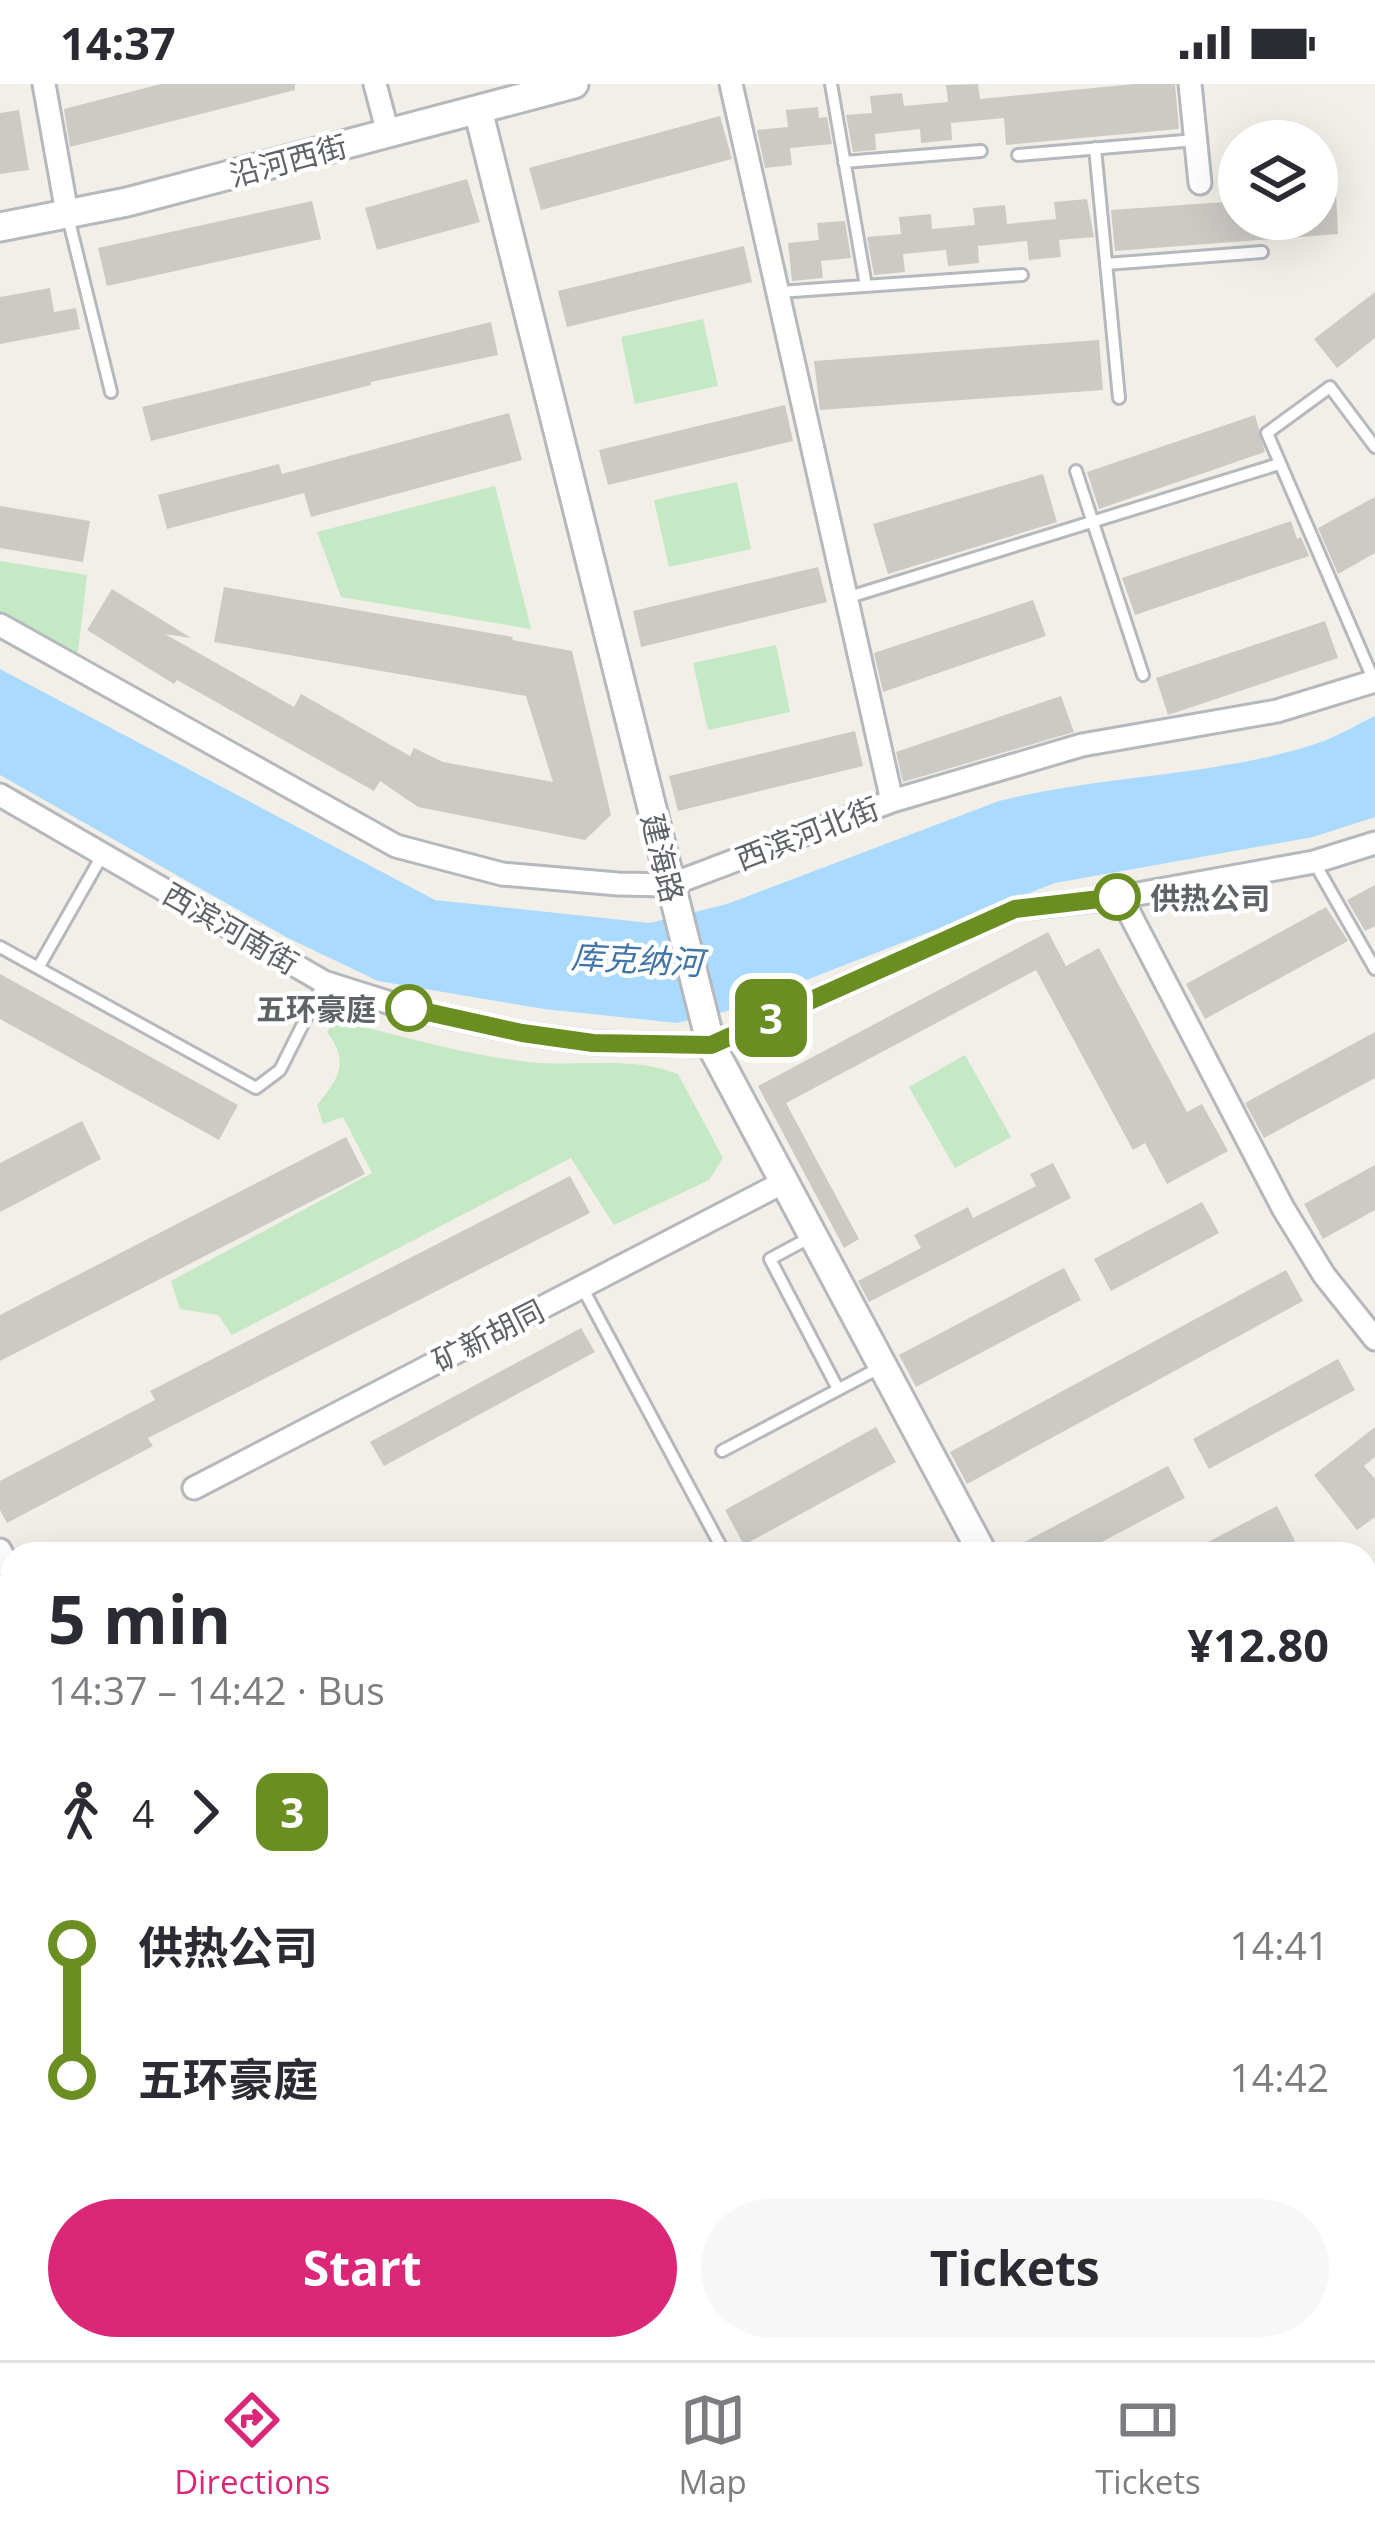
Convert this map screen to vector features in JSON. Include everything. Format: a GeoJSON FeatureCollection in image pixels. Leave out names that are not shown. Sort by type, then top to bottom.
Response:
{"type":"FeatureCollection","features":[{"type":"Feature","properties":{"kind":"street"},"geometry":{"type":"LineString","coordinates":[[44,84],[68,214]]}},
{"type":"Feature","properties":{"kind":"street"},"geometry":{"type":"LineString","coordinates":[[374,84],[388,134]]}},
{"type":"Feature","properties":{"kind":"street","name":"沿河西街"},"geometry":{"type":"LineString","coordinates":[[0,227],[127,202],[574,84]]}},
{"type":"Feature","properties":{"kind":"street"},"geometry":{"type":"LineString","coordinates":[[730,84],[892,801]]}},
{"type":"Feature","properties":{"kind":"street"},"geometry":{"type":"LineString","coordinates":[[1190,84],[1200,183]]}},
{"type":"Feature","properties":{"kind":"street","name":"建海路"},"geometry":{"type":"LineString","coordinates":[[478,110],[711,1045],[976,1542]]}},
{"type":"Feature","properties":{"kind":"street","name":"西滨河北街"},"geometry":{"type":"LineString","coordinates":[[0,625],[396,846],[502,874],[672,893],[892,801],[1082,745],[1277,711],[1374,681]]}},
{"type":"Feature","properties":{"kind":"street","name":"西滨河南街"},"geometry":{"type":"LineString","coordinates":[[0,795],[324,982],[403,1007],[593,1043],[711,1045],[1015,909],[1121,896],[1314,862],[1375,843]]}},
{"type":"Feature","properties":{"kind":"street"},"geometry":{"type":"LineString","coordinates":[[1121,896],[1283,1208],[1324,1275],[1375,1339]]}},
{"type":"Feature","properties":{"kind":"street","name":"矿新胡同"},"geometry":{"type":"LineString","coordinates":[[194,1488],[782,1183]]}},
{"type":"Feature","properties":{"kind":"lane"},"geometry":{"type":"LineString","coordinates":[[831,84],[866,286]]}},
{"type":"Feature","properties":{"kind":"lane"},"geometry":{"type":"LineString","coordinates":[[1018,155],[1196,140]]}},
{"type":"Feature","properties":{"kind":"lane"},"geometry":{"type":"LineString","coordinates":[[1096,148],[1119,398]]}},
{"type":"Feature","properties":{"kind":"lane"},"geometry":{"type":"LineString","coordinates":[[844,162],[980,151]]}},
{"type":"Feature","properties":{"kind":"lane"},"geometry":{"type":"LineString","coordinates":[[68,214],[111,392]]}},
{"type":"Feature","properties":{"kind":"lane"},"geometry":{"type":"LineString","coordinates":[[1106,264],[1262,252]]}},
{"type":"Feature","properties":{"kind":"lane"},"geometry":{"type":"LineString","coordinates":[[778,292],[1022,275]]}},
{"type":"Feature","properties":{"kind":"lane"},"geometry":{"type":"LineString","coordinates":[[1374,681],[1268,433],[1330,387],[1375,448]]}},
{"type":"Feature","properties":{"kind":"lane"},"geometry":{"type":"LineString","coordinates":[[846,598],[1279,464]]}},
{"type":"Feature","properties":{"kind":"lane"},"geometry":{"type":"LineString","coordinates":[[1076,471],[1143,675]]}},
{"type":"Feature","properties":{"kind":"lane"},"geometry":{"type":"LineString","coordinates":[[38,968],[103,854]]}},
{"type":"Feature","properties":{"kind":"lane"},"geometry":{"type":"LineString","coordinates":[[1314,862],[1375,969]]}},
{"type":"Feature","properties":{"kind":"lane"},"geometry":{"type":"LineString","coordinates":[[0,947],[256,1088],[280,1070],[324,982]]}},
{"type":"Feature","properties":{"kind":"lane"},"geometry":{"type":"LineString","coordinates":[[811,1237],[770,1259],[838,1389]]}},
{"type":"Feature","properties":{"kind":"lane"},"geometry":{"type":"LineString","coordinates":[[582,1286],[718,1542]]}},
{"type":"Feature","properties":{"kind":"lane"},"geometry":{"type":"LineString","coordinates":[[722,1451],[880,1366]]}},
{"type":"Feature","properties":{"kind":"green space"},"geometry":{"type":"Polygon","coordinates":[[[703,319],[718,386],[635,404],[621,337],[703,319]]]}},
{"type":"Feature","properties":{"kind":"green space"},"geometry":{"type":"Polygon","coordinates":[[[737,482],[751,549],[669,567],[654,500],[737,482]]]}},
{"type":"Feature","properties":{"kind":"green space"},"geometry":{"type":"Polygon","coordinates":[[[495,486],[531,629],[341,597],[317,532],[495,486]]]}},
{"type":"Feature","properties":{"kind":"green space"},"geometry":{"type":"Polygon","coordinates":[[[0,561],[87,575],[77,660],[0,619],[0,561]]]}},
{"type":"Feature","properties":{"kind":"green space"},"geometry":{"type":"Polygon","coordinates":[[[776,645],[790,712],[708,730],[693,663],[776,645]]]}},
{"type":"Feature","properties":{"kind":"green space"},"geometry":{"type":"Polygon","coordinates":[[[335,1019],[496,1058],[620,1063],[678,1074],[723,1158],[709,1180],[614,1225],[571,1158],[232,1335],[218,1315],[180,1309],[171,1281],[372,1173],[343,1117],[323,1124],[317,1105],[339,1070],[338,1053],[327,1032],[335,1019]]]}},
{"type":"Feature","properties":{"kind":"green space"},"geometry":{"type":"Polygon","coordinates":[[[965,1055],[1011,1137],[955,1168],[909,1087],[965,1055]]]}},
{"type":"Feature","properties":{"kind":"water","name":"库克纳河"},"geometry":{"type":"Polygon","coordinates":[[[0,669],[435,900],[650,923],[727,904],[999,801],[1285,753],[1324,741],[1375,716],[1375,817],[1313,837],[1055,883],[727,1011],[677,1023],[544,1009],[378,981],[286,937],[0,775],[0,669]]]}},
{"type":"Feature","properties":{"kind":"building"},"geometry":{"type":"Polygon","coordinates":[[[161,84],[295,84],[295,90],[70,147],[64,109],[161,84]]]}},
{"type":"Feature","properties":{"kind":"building"},"geometry":{"type":"Polygon","coordinates":[[[978,84],[980,99],[1175,84],[1179,129],[1006,145],[1004,118],[951,123],[952,140],[921,143],[920,129],[875,134],[876,150],[853,152],[846,115],[872,113],[870,96],[902,93],[904,106],[948,102],[946,85],[978,84]]]}},
{"type":"Feature","properties":{"kind":"building"},"geometry":{"type":"Polygon","coordinates":[[[818,107],[819,118],[827,117],[832,144],[790,148],[792,165],[765,168],[757,130],[788,127],[786,110],[818,107]]]}},
{"type":"Feature","properties":{"kind":"building"},"geometry":{"type":"Polygon","coordinates":[[[19,110],[29,170],[0,174],[0,113],[19,110]]]}},
{"type":"Feature","properties":{"kind":"building"},"geometry":{"type":"Polygon","coordinates":[[[720,116],[732,159],[541,210],[529,168],[720,116]]]}},
{"type":"Feature","properties":{"kind":"building"},"geometry":{"type":"Polygon","coordinates":[[[467,179],[480,222],[377,250],[365,208],[467,179]]]}},
{"type":"Feature","properties":{"kind":"building"},"geometry":{"type":"Polygon","coordinates":[[[1087,199],[1094,237],[1059,240],[1061,257],[1029,260],[1027,241],[978,246],[979,263],[948,266],[946,250],[903,254],[905,272],[874,275],[867,237],[901,234],[899,217],[931,214],[932,229],[975,225],[973,208],[1005,205],[1007,224],[1056,219],[1054,202],[1087,199]]]}},
{"type":"Feature","properties":{"kind":"building"},"geometry":{"type":"Polygon","coordinates":[[[312,201],[321,239],[107,286],[98,248],[312,201]]]}},
{"type":"Feature","properties":{"kind":"building"},"geometry":{"type":"Polygon","coordinates":[[[1218,202],[1218,240],[1259,240],[1115,251],[1111,210],[1218,202]]]}},
{"type":"Feature","properties":{"kind":"building"},"geometry":{"type":"Polygon","coordinates":[[[845,221],[851,258],[821,261],[823,278],[792,281],[788,243],[819,240],[817,223],[845,221]]]}},
{"type":"Feature","properties":{"kind":"building"},"geometry":{"type":"Polygon","coordinates":[[[744,246],[752,282],[567,327],[558,291],[744,246]]]}},
{"type":"Feature","properties":{"kind":"building"},"geometry":{"type":"Polygon","coordinates":[[[50,288],[54,312],[76,308],[80,329],[0,344],[0,297],[50,288]]]}},
{"type":"Feature","properties":{"kind":"building"},"geometry":{"type":"Polygon","coordinates":[[[1375,292],[1375,338],[1337,368],[1314,339],[1375,292]]]}},
{"type":"Feature","properties":{"kind":"building"},"geometry":{"type":"Polygon","coordinates":[[[491,322],[498,355],[371,382],[151,441],[142,407],[491,322]]]}},
{"type":"Feature","properties":{"kind":"building"},"geometry":{"type":"Polygon","coordinates":[[[1099,340],[1103,390],[820,410],[814,361],[1099,340]]]}},
{"type":"Feature","properties":{"kind":"building"},"geometry":{"type":"Polygon","coordinates":[[[785,405],[793,441],[608,485],[599,450],[785,405]]]}},
{"type":"Feature","properties":{"kind":"building"},"geometry":{"type":"Polygon","coordinates":[[[509,413],[522,460],[311,517],[304,493],[167,529],[158,495],[279,464],[282,474],[509,413]]]}},
{"type":"Feature","properties":{"kind":"building"},"geometry":{"type":"Polygon","coordinates":[[[1255,415],[1265,452],[1099,509],[1087,472],[1255,415]]]}},
{"type":"Feature","properties":{"kind":"building"},"geometry":{"type":"Polygon","coordinates":[[[1043,474],[1057,522],[888,574],[873,524],[1043,474]]]}},
{"type":"Feature","properties":{"kind":"building"},"geometry":{"type":"Polygon","coordinates":[[[1375,497],[1375,553],[1338,574],[1318,528],[1375,497]]]}},
{"type":"Feature","properties":{"kind":"building"},"geometry":{"type":"Polygon","coordinates":[[[0,506],[90,521],[83,562],[0,548],[0,506]]]}},
{"type":"Feature","properties":{"kind":"building"},"geometry":{"type":"Polygon","coordinates":[[[1291,521],[1309,556],[1135,615],[1122,578],[1291,521]]]}},
{"type":"Feature","properties":{"kind":"building"},"geometry":{"type":"Polygon","coordinates":[[[818,567],[827,602],[641,647],[633,611],[818,567]]]}},
{"type":"Feature","properties":{"kind":"building"},"geometry":{"type":"Polygon","coordinates":[[[224,587],[572,651],[611,815],[585,840],[418,807],[380,781],[374,791],[177,680],[174,684],[87,630],[112,589],[191,638],[165,634],[294,707],[301,694],[410,756],[414,748],[443,762],[553,782],[526,696],[214,642],[224,587]]]}},
{"type":"Feature","properties":{"kind":"building"},"geometry":{"type":"Polygon","coordinates":[[[1033,600],[1046,636],[883,692],[874,653],[1033,600]]]}},
{"type":"Feature","properties":{"kind":"building"},"geometry":{"type":"Polygon","coordinates":[[[1325,621],[1338,658],[1168,715],[1156,678],[1325,621]]]}},
{"type":"Feature","properties":{"kind":"building"},"geometry":{"type":"Polygon","coordinates":[[[1061,696],[1074,732],[903,782],[896,752],[1061,696]]]}},
{"type":"Feature","properties":{"kind":"building"},"geometry":{"type":"Polygon","coordinates":[[[855,731],[863,766],[678,811],[669,776],[855,731]]]}},
{"type":"Feature","properties":{"kind":"building"},"geometry":{"type":"Polygon","coordinates":[[[1375,885],[1375,926],[1365,931],[1347,900],[1375,885]]]}},
{"type":"Feature","properties":{"kind":"building"},"geometry":{"type":"Polygon","coordinates":[[[1326,907],[1348,941],[1205,1019],[1186,984],[1326,907]]]}},
{"type":"Feature","properties":{"kind":"building"},"geometry":{"type":"Polygon","coordinates":[[[1048,932],[1066,966],[1099,948],[1187,1112],[1202,1104],[1228,1151],[1167,1184],[1145,1143],[1133,1150],[1036,970],[786,1103],[859,1239],[844,1248],[758,1086],[1048,932]]]}},
{"type":"Feature","properties":{"kind":"building"},"geometry":{"type":"Polygon","coordinates":[[[0,974],[238,1105],[219,1140],[0,1019],[0,974]]]}},
{"type":"Feature","properties":{"kind":"building"},"geometry":{"type":"Polygon","coordinates":[[[1375,1032],[1375,1078],[1264,1138],[1245,1103],[1375,1032]]]}},
{"type":"Feature","properties":{"kind":"building"},"geometry":{"type":"Polygon","coordinates":[[[82,1121],[101,1159],[0,1212],[0,1163],[82,1121]]]}},
{"type":"Feature","properties":{"kind":"building"},"geometry":{"type":"Polygon","coordinates":[[[346,1137],[365,1174],[0,1361],[0,1315],[346,1137]]]}},
{"type":"Feature","properties":{"kind":"building"},"geometry":{"type":"Polygon","coordinates":[[[1053,1163],[1071,1198],[869,1302],[858,1281],[921,1248],[914,1235],[968,1207],[973,1218],[1036,1186],[1030,1174],[1053,1163]]]}},
{"type":"Feature","properties":{"kind":"building"},"geometry":{"type":"Polygon","coordinates":[[[1375,1165],[1375,1210],[1323,1239],[1304,1204],[1375,1165]]]}},
{"type":"Feature","properties":{"kind":"building"},"geometry":{"type":"Polygon","coordinates":[[[570,1176],[590,1213],[148,1438],[153,1446],[7,1523],[0,1510],[0,1481],[155,1400],[150,1391],[570,1176]]]}},
{"type":"Feature","properties":{"kind":"building"},"geometry":{"type":"Polygon","coordinates":[[[1202,1202],[1219,1233],[1111,1291],[1094,1259],[1202,1202]]]}},
{"type":"Feature","properties":{"kind":"building"},"geometry":{"type":"Polygon","coordinates":[[[1064,1268],[1081,1300],[916,1387],[899,1355],[1064,1268]]]}},
{"type":"Feature","properties":{"kind":"building"},"geometry":{"type":"Polygon","coordinates":[[[1286,1270],[1303,1301],[967,1484],[950,1452],[1286,1270]]]}},
{"type":"Feature","properties":{"kind":"building"},"geometry":{"type":"Polygon","coordinates":[[[581,1328],[595,1352],[384,1466],[370,1442],[581,1328]]]}},
{"type":"Feature","properties":{"kind":"building"},"geometry":{"type":"Polygon","coordinates":[[[1338,1359],[1355,1390],[1209,1469],[1193,1439],[1338,1359]]]}},
{"type":"Feature","properties":{"kind":"building"},"geometry":{"type":"Polygon","coordinates":[[[876,1427],[896,1462],[749,1542],[742,1542],[725,1510],[876,1427]]]}},
{"type":"Feature","properties":{"kind":"building"},"geometry":{"type":"Polygon","coordinates":[[[1375,1427],[1375,1457],[1364,1466],[1375,1479],[1375,1517],[1357,1530],[1314,1475],[1375,1427]]]}},
{"type":"Feature","properties":{"kind":"building"},"geometry":{"type":"Polygon","coordinates":[[[1168,1466],[1185,1498],[1102,1542],[1025,1542],[1168,1466]]]}},
{"type":"Feature","properties":{"kind":"building"},"geometry":{"type":"Polygon","coordinates":[[[1277,1506],[1295,1541],[1293,1542],[1208,1542],[1277,1506]]]}},
{"type":"Feature","properties":{"kind":"bus line","name":"3"},"geometry":{"type":"LineString","coordinates":[[409,1008],[593,1043],[711,1045],[1015,909],[1117,897]]}},
{"type":"Feature","properties":{"kind":"place","name":"供热公司"},"geometry":{"type":"Point","coordinates":[1117,897]}},
{"type":"Feature","properties":{"kind":"place","name":"五环豪庭"},"geometry":{"type":"Point","coordinates":[409,1008]}}]}
